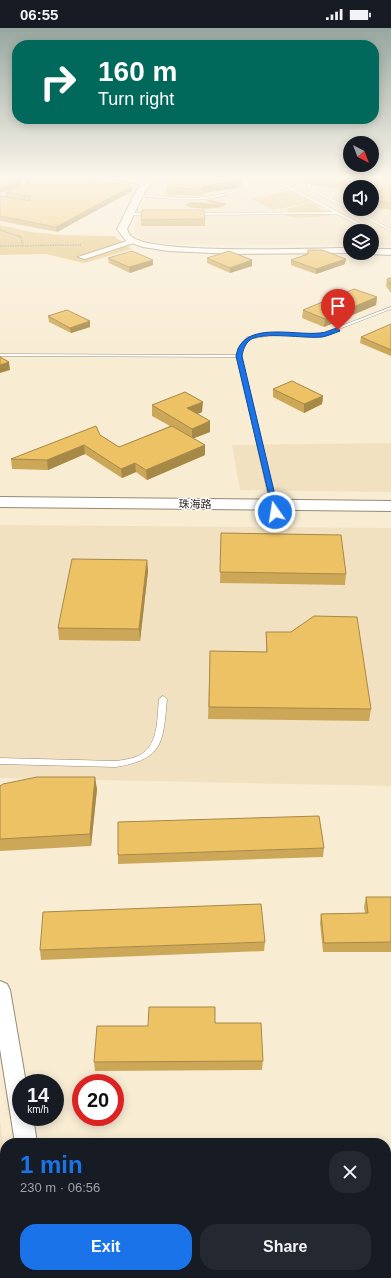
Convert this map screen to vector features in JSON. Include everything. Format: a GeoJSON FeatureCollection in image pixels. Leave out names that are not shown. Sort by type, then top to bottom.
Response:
{"type":"FeatureCollection","features":[{"type":"Feature","properties":{"kind":"main road","name":"珠海路"},"geometry":{"type":"LineString","coordinates":[[0,502],[391,512]]}},
{"type":"Feature","properties":{"kind":"main road","name":"珠海路"},"geometry":{"type":"LineString","coordinates":[[0,510],[391,506]]}},
{"type":"Feature","properties":{"kind":"street"},"geometry":{"type":"LineString","coordinates":[[127,236],[129,239],[154,247],[184,250],[343,251]]}},
{"type":"Feature","properties":{"kind":"street"},"geometry":{"type":"LineString","coordinates":[[82,257],[136,241]]}},
{"type":"Feature","properties":{"kind":"street"},"geometry":{"type":"LineString","coordinates":[[379,252],[391,252]]}},
{"type":"Feature","properties":{"kind":"street"},"geometry":{"type":"LineString","coordinates":[[0,990],[14,1074]]}},
{"type":"Feature","properties":{"kind":"street"},"geometry":{"type":"LineString","coordinates":[[23,1126],[25,1138]]}},
{"type":"Feature","properties":{"kind":"lane"},"geometry":{"type":"LineString","coordinates":[[274,508],[239,356],[240,348],[249,338],[272,334],[321,335],[391,308]]}},
{"type":"Feature","properties":{"kind":"lane"},"geometry":{"type":"LineString","coordinates":[[0,355],[239,356]]}},
{"type":"Feature","properties":{"kind":"lane"},"geometry":{"type":"LineString","coordinates":[[0,761],[116,764],[133,762],[149,754],[159,736],[163,698]]}},
{"type":"Feature","properties":{"kind":"path"},"geometry":{"type":"LineString","coordinates":[[19,236],[21,237],[23,246]]}},
{"type":"Feature","properties":{"kind":"path"},"geometry":{"type":"LineString","coordinates":[[0,246],[85,245]]}},
{"type":"Feature","properties":{"kind":"shaded area"},"geometry":{"type":"Polygon","coordinates":[[[0,236],[114,236],[132,249],[84,263],[46,254],[0,255],[0,236]]]}},
{"type":"Feature","properties":{"kind":"shaded area"},"geometry":{"type":"Polygon","coordinates":[[[137,236],[343,236],[343,245],[160,244],[141,239],[137,236]]]}},
{"type":"Feature","properties":{"kind":"shaded area"},"geometry":{"type":"Polygon","coordinates":[[[379,236],[391,236],[391,246],[379,245],[379,236]]]}},
{"type":"Feature","properties":{"kind":"shaded area"},"geometry":{"type":"Polygon","coordinates":[[[391,443],[391,492],[240,490],[232,445],[391,443]]]}},
{"type":"Feature","properties":{"kind":"shaded area"},"geometry":{"type":"Polygon","coordinates":[[[0,525],[391,528],[391,786],[0,778],[0,525]]]}},
{"type":"Feature","properties":{"kind":"shaded area"},"geometry":{"type":"Polygon","coordinates":[[[0,1121],[2,1138],[0,1138],[0,1121]]]}},
{"type":"Feature","properties":{"kind":"building"},"geometry":{"type":"Polygon","coordinates":[[[308,250],[322,250],[343,258],[343,260],[316,269],[291,260],[308,254],[308,250]]]}},
{"type":"Feature","properties":{"kind":"building"},"geometry":{"type":"Polygon","coordinates":[[[132,251],[153,260],[129,267],[108,258],[132,251]]]}},
{"type":"Feature","properties":{"kind":"building"},"geometry":{"type":"Polygon","coordinates":[[[229,251],[252,260],[230,268],[207,258],[229,251]]]}},
{"type":"Feature","properties":{"kind":"building"},"geometry":{"type":"Polygon","coordinates":[[[391,278],[391,285],[387,279],[391,278]]]}},
{"type":"Feature","properties":{"kind":"building"},"geometry":{"type":"Polygon","coordinates":[[[354,289],[377,297],[325,319],[303,310],[354,289]]]}},
{"type":"Feature","properties":{"kind":"building"},"geometry":{"type":"Polygon","coordinates":[[[67,310],[90,321],[70,328],[48,316],[67,310]]]}},
{"type":"Feature","properties":{"kind":"building"},"geometry":{"type":"Polygon","coordinates":[[[391,324],[391,350],[361,337],[391,324]]]}},
{"type":"Feature","properties":{"kind":"building"},"geometry":{"type":"Polygon","coordinates":[[[0,357],[9,362],[0,365],[0,357]]]}},
{"type":"Feature","properties":{"kind":"building"},"geometry":{"type":"Polygon","coordinates":[[[292,381],[323,396],[304,404],[273,389],[292,381]]]}},
{"type":"Feature","properties":{"kind":"building"},"geometry":{"type":"Polygon","coordinates":[[[185,392],[203,402],[187,408],[210,421],[192,429],[152,405],[185,392]]]}},
{"type":"Feature","properties":{"kind":"building"},"geometry":{"type":"Polygon","coordinates":[[[96,426],[100,435],[119,447],[172,426],[205,445],[146,470],[135,463],[121,469],[84,445],[47,460],[11,459],[96,426]]]}},
{"type":"Feature","properties":{"kind":"building"},"geometry":{"type":"Polygon","coordinates":[[[221,533],[341,535],[346,574],[220,572],[221,533]]]}},
{"type":"Feature","properties":{"kind":"building"},"geometry":{"type":"Polygon","coordinates":[[[72,559],[147,560],[139,629],[58,628],[72,559]]]}},
{"type":"Feature","properties":{"kind":"building"},"geometry":{"type":"Polygon","coordinates":[[[314,616],[357,617],[371,709],[209,707],[210,651],[267,652],[266,632],[291,632],[314,616]]]}},
{"type":"Feature","properties":{"kind":"building"},"geometry":{"type":"Polygon","coordinates":[[[37,777],[95,777],[90,834],[0,839],[0,786],[3,784],[37,777]]]}},
{"type":"Feature","properties":{"kind":"building"},"geometry":{"type":"Polygon","coordinates":[[[319,816],[324,848],[118,855],[118,822],[319,816]]]}},
{"type":"Feature","properties":{"kind":"building"},"geometry":{"type":"Polygon","coordinates":[[[366,897],[391,897],[391,942],[324,943],[321,914],[368,913],[366,897]]]}},
{"type":"Feature","properties":{"kind":"building"},"geometry":{"type":"Polygon","coordinates":[[[261,904],[265,942],[40,950],[43,912],[261,904]]]}},
{"type":"Feature","properties":{"kind":"building"},"geometry":{"type":"Polygon","coordinates":[[[149,1007],[215,1007],[215,1023],[261,1023],[263,1061],[94,1062],[97,1026],[148,1026],[149,1007]]]}},
{"type":"Feature","properties":{"kind":"route"},"geometry":{"type":"LineString","coordinates":[[275,512],[239,356],[240,348],[249,338],[257,336],[272,334],[321,335],[338,330]]}}]}
